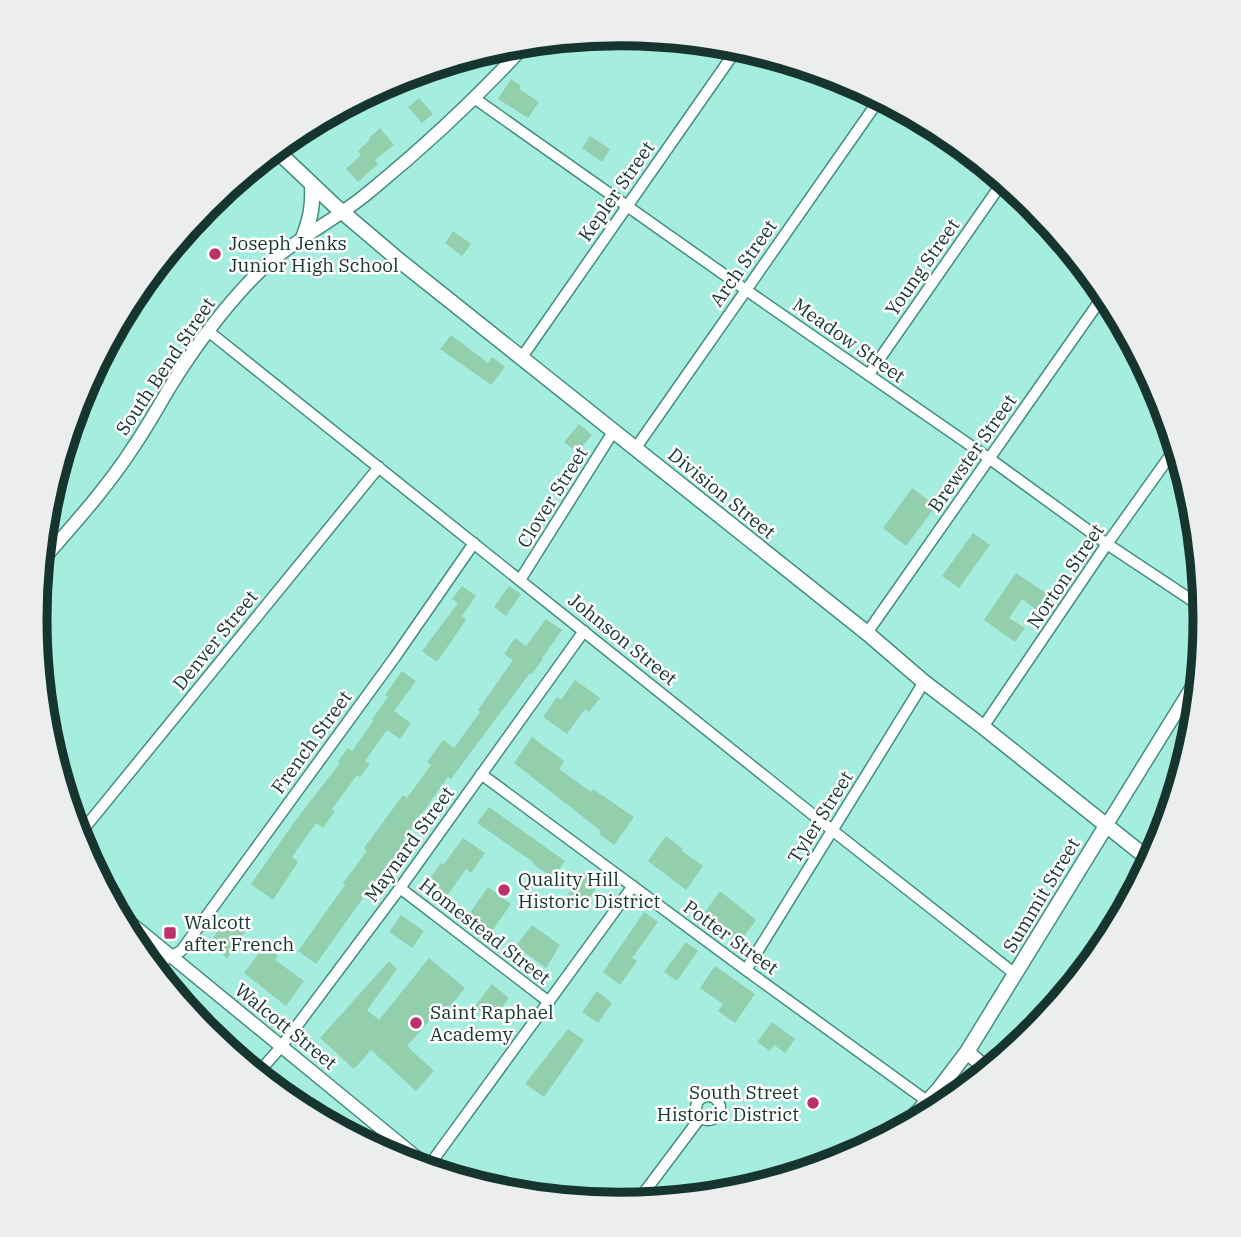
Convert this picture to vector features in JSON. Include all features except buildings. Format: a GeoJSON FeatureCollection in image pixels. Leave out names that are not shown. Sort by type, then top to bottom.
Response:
{"type":"FeatureCollection","features":[{"type":"Feature","properties":{"kind":"main road","name":"Division Street"},"geometry":{"type":"LineString","coordinates":[[283,156],[343,213],[400,261],[1142,855]]}},
{"type":"Feature","properties":{"kind":"main road"},"geometry":{"type":"LineString","coordinates":[[303,238],[313,202],[312,184]]}},
{"type":"Feature","properties":{"kind":"main road","name":"Summit Street"},"geometry":{"type":"LineString","coordinates":[[924,1104],[967,1052],[1106,826]]}},
{"type":"Feature","properties":{"kind":"main road"},"geometry":{"type":"LineString","coordinates":[[967,1052],[980,1064]]}},
{"type":"Feature","properties":{"kind":"street","name":"South Bend Street"},"geometry":{"type":"LineString","coordinates":[[52,550],[107,485],[171,385],[231,301],[279,255],[343,213],[369,192],[474,98],[515,56]]}},
{"type":"Feature","properties":{"kind":"street","name":"Kepler Street"},"geometry":{"type":"LineString","coordinates":[[522,357],[731,57]]}},
{"type":"Feature","properties":{"kind":"street","name":"Meadow Street"},"geometry":{"type":"LineString","coordinates":[[474,98],[1107,544],[1193,601]]}},
{"type":"Feature","properties":{"kind":"street","name":"Arch Street"},"geometry":{"type":"LineString","coordinates":[[635,449],[875,106]]}},
{"type":"Feature","properties":{"kind":"street","name":"Young Street"},"geometry":{"type":"LineString","coordinates":[[869,374],[998,188]]}},
{"type":"Feature","properties":{"kind":"street","name":"Brewster Street"},"geometry":{"type":"LineString","coordinates":[[867,633],[1099,303]]}},
{"type":"Feature","properties":{"kind":"street","name":"Johnson Street"},"geometry":{"type":"LineString","coordinates":[[208,331],[1015,974]]}},
{"type":"Feature","properties":{"kind":"street","name":"Clover Street"},"geometry":{"type":"LineString","coordinates":[[520,580],[613,432]]}},
{"type":"Feature","properties":{"kind":"street","name":"Norton Street"},"geometry":{"type":"LineString","coordinates":[[984,727],[1170,456]]}},
{"type":"Feature","properties":{"kind":"street","name":"Denver Street"},"geometry":{"type":"LineString","coordinates":[[86,826],[379,467]]}},
{"type":"Feature","properties":{"kind":"street","name":"French Street"},"geometry":{"type":"LineString","coordinates":[[162,962],[181,951],[396,657],[474,543]]}},
{"type":"Feature","properties":{"kind":"street","name":"Maynard Street"},"geometry":{"type":"LineString","coordinates":[[264,1066],[400,888],[584,631]]}},
{"type":"Feature","properties":{"kind":"street","name":"Tyler Street"},"geometry":{"type":"LineString","coordinates":[[746,970],[924,681]]}},
{"type":"Feature","properties":{"kind":"street","name":"Summit Street"},"geometry":{"type":"LineString","coordinates":[[1106,826],[1189,692]]}},
{"type":"Feature","properties":{"kind":"street","name":"Potter Street"},"geometry":{"type":"LineString","coordinates":[[481,774],[927,1101]]}},
{"type":"Feature","properties":{"kind":"street"},"geometry":{"type":"LineString","coordinates":[[435,1161],[633,886]]}},
{"type":"Feature","properties":{"kind":"street","name":"Homestead Street"},"geometry":{"type":"LineString","coordinates":[[400,888],[549,1002]]}},
{"type":"Feature","properties":{"kind":"street","name":"Walcott Street"},"geometry":{"type":"LineString","coordinates":[[140,931],[411,1152]]}},
{"type":"Feature","properties":{"kind":"street"},"geometry":{"type":"LineString","coordinates":[[646,1191],[700,1118]]}},
{"type":"Feature","properties":{"kind":"place","name":"Joseph Jenks Junior High School"},"geometry":{"type":"Point","coordinates":[215,254]}},
{"type":"Feature","properties":{"kind":"place","name":"Quality Hill Historic District"},"geometry":{"type":"Point","coordinates":[504,890]}},
{"type":"Feature","properties":{"kind":"place","name":"Walcott after French"},"geometry":{"type":"Point","coordinates":[170,933]}},
{"type":"Feature","properties":{"kind":"place","name":"Saint Raphael Academy"},"geometry":{"type":"Point","coordinates":[416,1023]}},
{"type":"Feature","properties":{"kind":"place","name":"South Street Historic District"},"geometry":{"type":"Point","coordinates":[813,1103]}}]}
